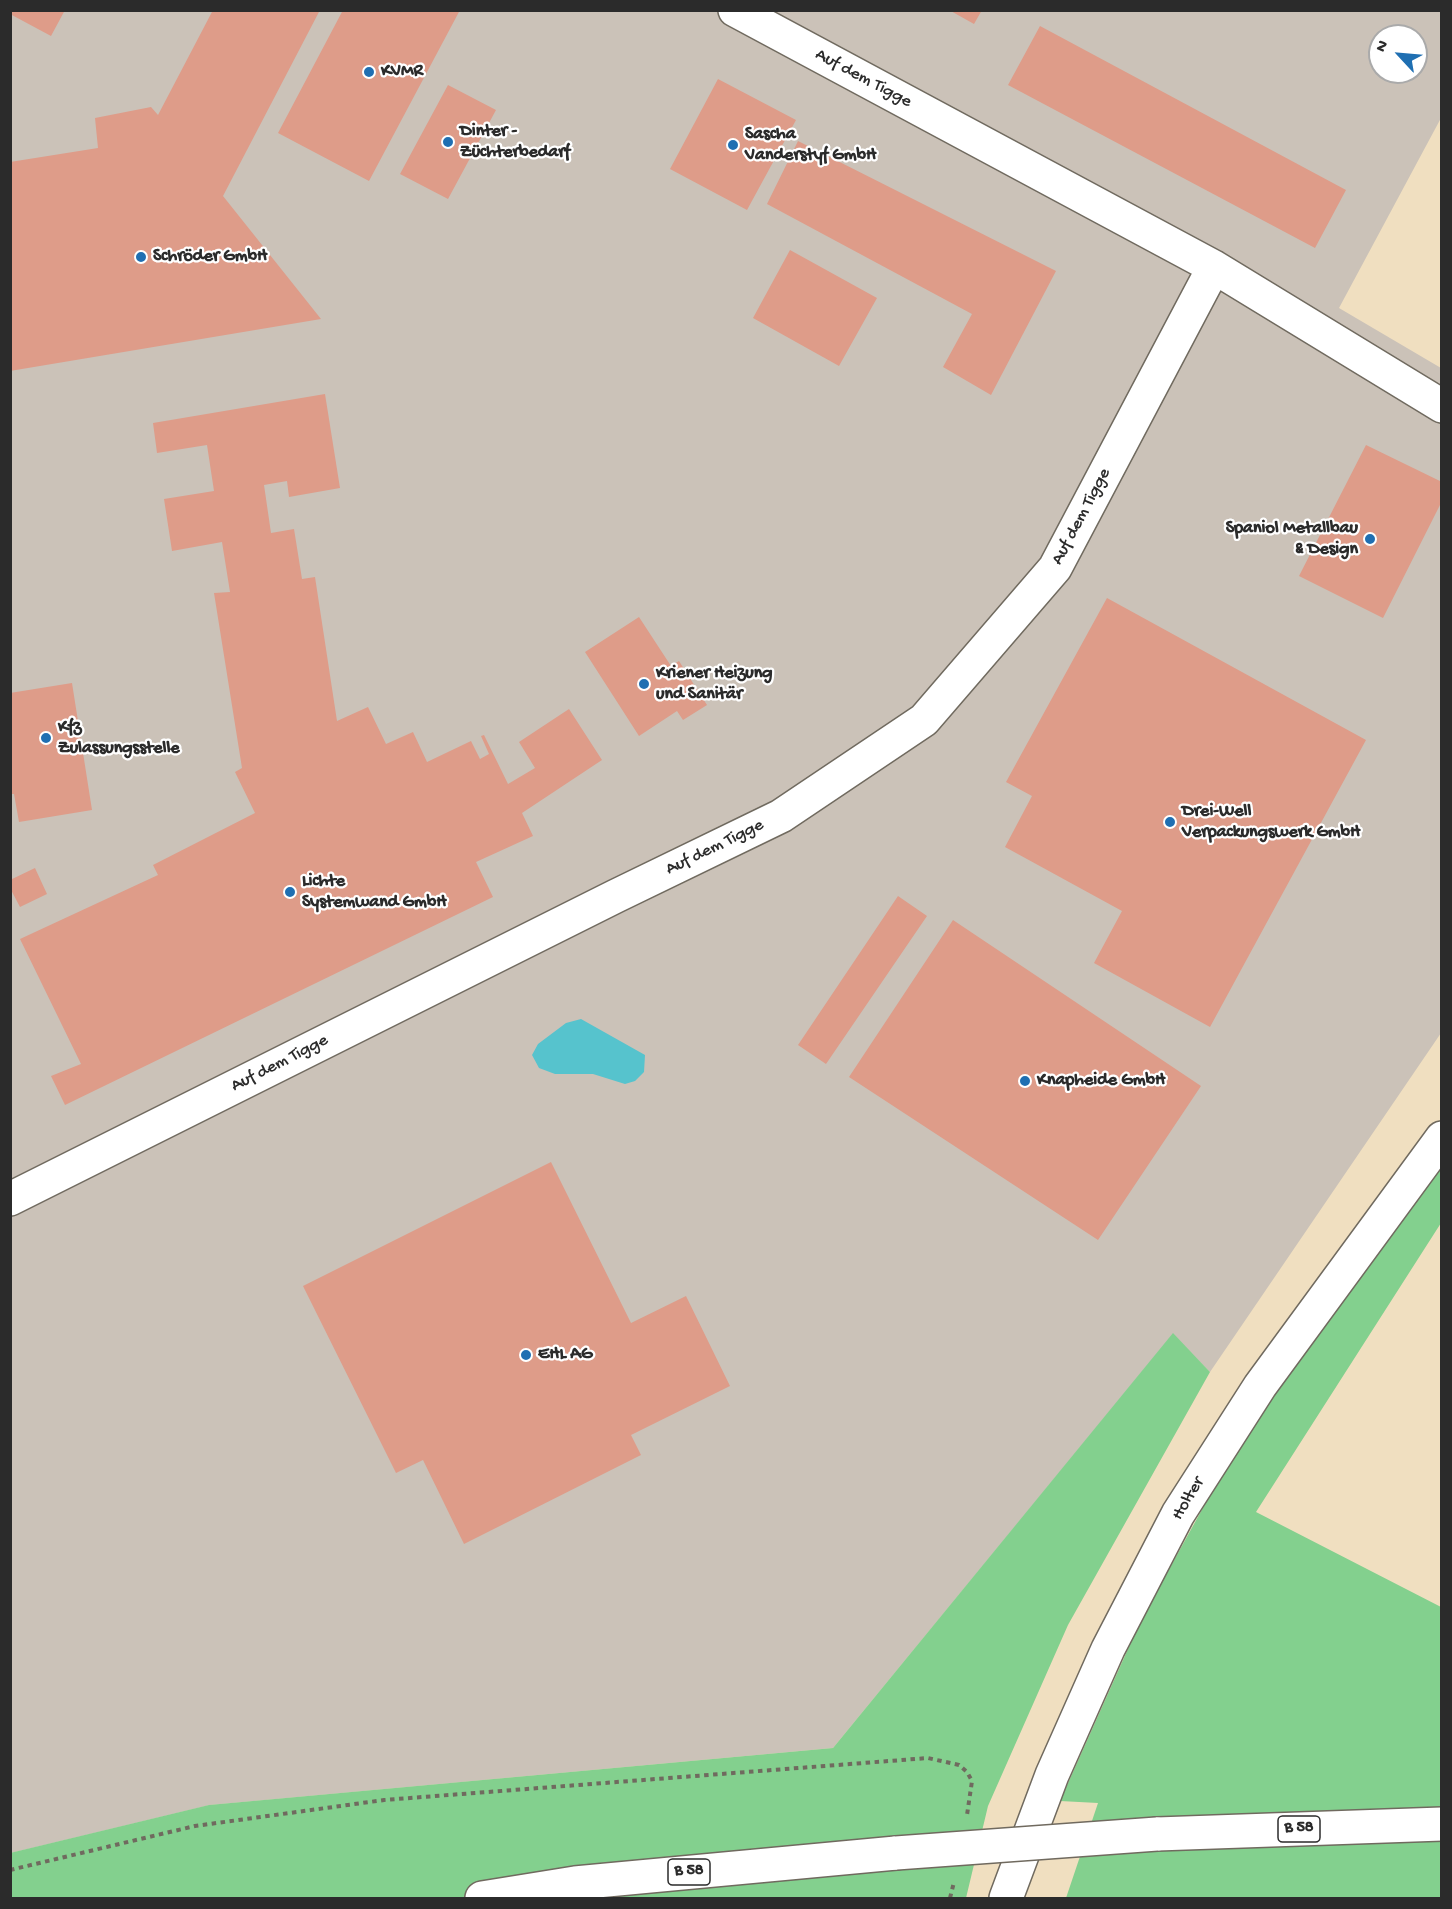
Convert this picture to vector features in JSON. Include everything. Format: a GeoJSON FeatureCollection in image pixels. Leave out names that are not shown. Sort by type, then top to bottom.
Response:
{"type":"FeatureCollection","features":[{"type":"Feature","properties":{"kind":"street","name":"Auf dem Tigge"},"geometry":{"type":"LineString","coordinates":[[735,10],[1214,267],[1442,406]]}},
{"type":"Feature","properties":{"kind":"street","name":"Auf dem Tigge"},"geometry":{"type":"LineString","coordinates":[[10,1199],[605,901],[781,816],[924,720],[1055,568],[1214,267]]}},
{"type":"Feature","properties":{"kind":"street","name":"Holter"},"geometry":{"type":"LineString","coordinates":[[1005,1899],[1052,1775],[1108,1649],[1178,1515],[1260,1386],[1442,1138]]}},
{"type":"Feature","properties":{"kind":"street","name":"B 58"},"geometry":{"type":"LineString","coordinates":[[482,1899],[575,1883],[896,1853],[1157,1834],[1442,1824]]}},
{"type":"Feature","properties":{"kind":"path"},"geometry":{"type":"LineString","coordinates":[[10,1870],[195,1826],[384,1800],[928,1758],[958,1765],[967,1772],[972,1781],[967,1816]]}},
{"type":"Feature","properties":{"kind":"path"},"geometry":{"type":"LineString","coordinates":[[950,1899],[955,1873]]}},
{"type":"Feature","properties":{"kind":"shaded area"},"geometry":{"type":"Polygon","coordinates":[[[10,11],[1441,11],[1441,118],[1339,308],[1441,368],[1441,1033],[1210,1372],[1173,1334],[833,1748],[210,1805],[11,1853],[10,11]]]}},
{"type":"Feature","properties":{"kind":"green space"},"geometry":{"type":"Polygon","coordinates":[[[1441,1165],[1441,1223],[1256,1512],[1441,1607],[1441,1898],[1066,1898],[1098,1803],[1060,1801],[1140,1622],[1237,1446],[1441,1165]]]}},
{"type":"Feature","properties":{"kind":"green space"},"geometry":{"type":"Polygon","coordinates":[[[1173,1333],[1210,1372],[1068,1625],[988,1806],[966,1898],[11,1898],[10,1853],[209,1805],[833,1748],[1173,1333]]]}},
{"type":"Feature","properties":{"kind":"water"},"geometry":{"type":"Polygon","coordinates":[[[581,1019],[645,1055],[644,1072],[635,1081],[625,1084],[593,1074],[555,1074],[539,1068],[532,1055],[538,1044],[566,1023],[581,1019]]]}},
{"type":"Feature","properties":{"kind":"building"},"geometry":{"type":"Polygon","coordinates":[[[10,10],[65,10],[51,36],[10,14],[10,10]]]}},
{"type":"Feature","properties":{"kind":"building","name":"Schröder GmbH"},"geometry":{"type":"Polygon","coordinates":[[[213,10],[320,10],[223,196],[321,319],[10,371],[10,162],[98,148],[95,118],[151,107],[158,115],[213,10]]]}},
{"type":"Feature","properties":{"kind":"building","name":"KVMR"},"geometry":{"type":"Polygon","coordinates":[[[343,10],[460,10],[369,181],[278,133],[343,10]]]}},
{"type":"Feature","properties":{"kind":"building"},"geometry":{"type":"Polygon","coordinates":[[[949,10],[982,10],[974,24],[949,10]]]}},
{"type":"Feature","properties":{"kind":"building"},"geometry":{"type":"Polygon","coordinates":[[[1040,26],[1346,190],[1315,248],[1008,85],[1040,26]]]}},
{"type":"Feature","properties":{"kind":"building","name":"Sascha Vanderstyf GmbH"},"geometry":{"type":"Polygon","coordinates":[[[718,79],[796,120],[747,210],[670,169],[718,79]]]}},
{"type":"Feature","properties":{"kind":"building","name":"Dinter - Züchterbedarf"},"geometry":{"type":"Polygon","coordinates":[[[448,85],[496,110],[448,199],[400,174],[448,85]]]}},
{"type":"Feature","properties":{"kind":"building"},"geometry":{"type":"Polygon","coordinates":[[[798,141],[1056,271],[991,395],[943,367],[972,314],[767,204],[798,141]]]}},
{"type":"Feature","properties":{"kind":"building"},"geometry":{"type":"Polygon","coordinates":[[[790,250],[877,298],[839,366],[753,318],[790,250]]]}},
{"type":"Feature","properties":{"kind":"building"},"geometry":{"type":"Polygon","coordinates":[[[325,394],[340,488],[289,497],[287,481],[264,485],[271,533],[294,529],[302,579],[315,577],[337,721],[368,707],[386,744],[413,732],[427,762],[471,741],[480,759],[489,754],[481,736],[484,735],[508,784],[535,768],[519,742],[569,709],[602,760],[522,813],[533,836],[476,862],[493,897],[65,1105],[51,1076],[81,1064],[20,939],[158,875],[153,865],[255,813],[235,772],[242,768],[214,593],[230,592],[222,542],[172,551],[164,499],[214,491],[207,445],[157,453],[153,423],[325,394]]]}},
{"type":"Feature","properties":{"kind":"building","name":"Spaniol Metallbau & Design"},"geometry":{"type":"Polygon","coordinates":[[[1366,445],[1442,482],[1442,501],[1383,618],[1299,576],[1366,445]]]}},
{"type":"Feature","properties":{"kind":"building","name":"Drei-Well Verpackungswerk GmbH"},"geometry":{"type":"Polygon","coordinates":[[[1107,598],[1366,740],[1210,1027],[1094,963],[1122,911],[1005,847],[1032,796],[1006,782],[1107,598]]]}},
{"type":"Feature","properties":{"kind":"building","name":"Kriener Heizung und Sanitär"},"geometry":{"type":"Polygon","coordinates":[[[639,617],[671,666],[679,661],[707,705],[683,720],[677,711],[639,736],[585,652],[639,617]]]}},
{"type":"Feature","properties":{"kind":"building","name":"Kfz Zulassungsstelle"},"geometry":{"type":"Polygon","coordinates":[[[72,683],[92,810],[19,822],[14,794],[10,794],[10,693],[72,683]]]}},
{"type":"Feature","properties":{"kind":"building"},"geometry":{"type":"Polygon","coordinates":[[[35,868],[47,894],[20,907],[10,888],[10,880],[35,868]]]}},
{"type":"Feature","properties":{"kind":"building"},"geometry":{"type":"Polygon","coordinates":[[[898,896],[927,916],[826,1064],[798,1045],[898,896]]]}},
{"type":"Feature","properties":{"kind":"building","name":"Knapheide GmbH"},"geometry":{"type":"Polygon","coordinates":[[[953,920],[1201,1086],[1098,1240],[849,1077],[953,920]]]}},
{"type":"Feature","properties":{"kind":"building","name":"EHL AG"},"geometry":{"type":"Polygon","coordinates":[[[551,1162],[631,1323],[686,1296],[730,1386],[631,1435],[641,1455],[464,1544],[423,1460],[396,1473],[303,1286],[551,1162]]]}},
{"type":"Feature","properties":{"kind":"place","name":"KVMR"},"geometry":{"type":"Point","coordinates":[369,72]}},
{"type":"Feature","properties":{"kind":"place","name":"Dinter - Züchterbedarf"},"geometry":{"type":"Point","coordinates":[448,142]}},
{"type":"Feature","properties":{"kind":"place","name":"Sascha Vanderstyf GmbH"},"geometry":{"type":"Point","coordinates":[733,145]}},
{"type":"Feature","properties":{"kind":"place","name":"Schröder GmbH"},"geometry":{"type":"Point","coordinates":[141,257]}},
{"type":"Feature","properties":{"kind":"place","name":"Spaniol Metallbau & Design"},"geometry":{"type":"Point","coordinates":[1370,539]}},
{"type":"Feature","properties":{"kind":"place","name":"Kriener Heizung und Sanitär"},"geometry":{"type":"Point","coordinates":[644,684]}},
{"type":"Feature","properties":{"kind":"place","name":"Kfz Zulassungsstelle"},"geometry":{"type":"Point","coordinates":[46,738]}},
{"type":"Feature","properties":{"kind":"place","name":"Drei-Well Verpackungswerk GmbH"},"geometry":{"type":"Point","coordinates":[1170,822]}},
{"type":"Feature","properties":{"kind":"place","name":"Lichte Systemwand GmbH"},"geometry":{"type":"Point","coordinates":[290,892]}},
{"type":"Feature","properties":{"kind":"place","name":"Knapheide GmbH"},"geometry":{"type":"Point","coordinates":[1025,1081]}},
{"type":"Feature","properties":{"kind":"place","name":"EHL AG"},"geometry":{"type":"Point","coordinates":[526,1355]}}]}
